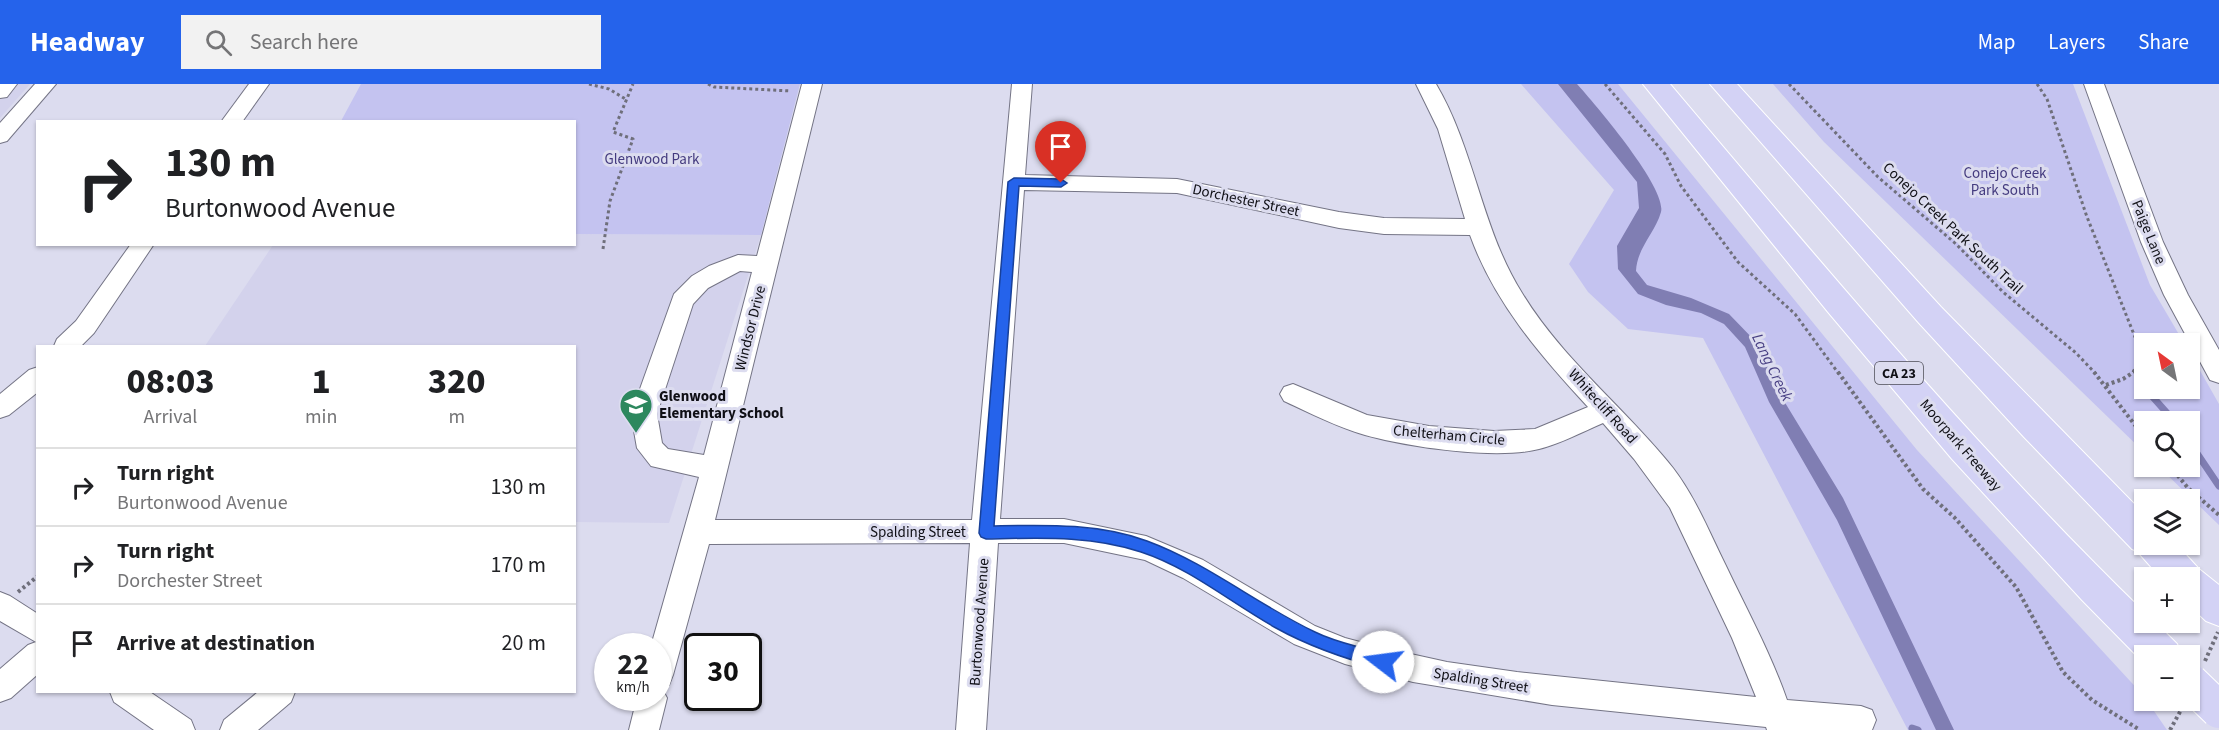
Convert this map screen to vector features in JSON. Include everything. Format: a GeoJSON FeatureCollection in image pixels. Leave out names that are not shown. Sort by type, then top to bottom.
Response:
{"type":"FeatureCollection","features":[{"type":"Feature","properties":{"kind":"highway","name":"Moorpark Freeway"},"geometry":{"type":"LineString","coordinates":[[1656,84],[2002,494],[2152,645]]}},
{"type":"Feature","properties":{"kind":"highway"},"geometry":{"type":"LineString","coordinates":[[1724,84],[1791,162],[2020,410],[2134,527]]}},
{"type":"Feature","properties":{"kind":"highway"},"geometry":{"type":"LineString","coordinates":[[2163,555],[2175,567]]}},
{"type":"Feature","properties":{"kind":"highway"},"geometry":{"type":"LineString","coordinates":[[2200,591],[2219,609]]}},
{"type":"Feature","properties":{"kind":"highway"},"geometry":{"type":"LineString","coordinates":[[2200,692],[2219,712]]}},
{"type":"Feature","properties":{"kind":"street"},"geometry":{"type":"LineString","coordinates":[[0,92],[8,84]]}},
{"type":"Feature","properties":{"kind":"street"},"geometry":{"type":"LineString","coordinates":[[0,135],[46,84]]}},
{"type":"Feature","properties":{"kind":"street"},"geometry":{"type":"LineString","coordinates":[[232,120],[259,84]]}},
{"type":"Feature","properties":{"kind":"street","name":"Burtonwood Avenue"},"geometry":{"type":"LineString","coordinates":[[971,730],[1022,84]]}},
{"type":"Feature","properties":{"kind":"street","name":"Whitecliff Road"},"geometry":{"type":"LineString","coordinates":[[1426,84],[1446,120],[1477,227],[1498,273],[1516,304],[1545,343],[1659,470],[1683,506],[1765,678],[1779,722]]}},
{"type":"Feature","properties":{"kind":"street","name":"Paige Lane"},"geometry":{"type":"LineString","coordinates":[[2094,84],[2152,242],[2176,295],[2219,373]]}},
{"type":"Feature","properties":{"kind":"street","name":"Windsor Drive"},"geometry":{"type":"LineString","coordinates":[[670,633],[766,265],[802,88]]}},
{"type":"Feature","properties":{"kind":"street","name":"Dorchester Street"},"geometry":{"type":"LineString","coordinates":[[1014,182],[1177,186],[1339,220],[1384,226],[1477,227]]}},
{"type":"Feature","properties":{"kind":"street"},"geometry":{"type":"LineString","coordinates":[[67,345],[85,327],[142,246]]}},
{"type":"Feature","properties":{"kind":"street"},"geometry":{"type":"LineString","coordinates":[[714,467],[690,465],[660,458],[650,448],[644,414],[682,300],[700,282],[717,272],[738,264],[766,265]]}},
{"type":"Feature","properties":{"kind":"street"},"geometry":{"type":"LineString","coordinates":[[0,408],[36,379]]}},
{"type":"Feature","properties":{"kind":"street","name":"Chelterham Circle"},"geometry":{"type":"LineString","coordinates":[[1293,394],[1366,425],[1429,436],[1494,442],[1537,438],[1606,411]]}},
{"type":"Feature","properties":{"kind":"street","name":"Spalding Street"},"geometry":{"type":"LineString","coordinates":[[698,532],[1064,531],[1115,538],[1144,546],[1193,568],[1281,623],[1312,639],[1342,651],[1403,667],[1779,722],[1861,720]]}},
{"type":"Feature","properties":{"kind":"street"},"geometry":{"type":"LineString","coordinates":[[0,605],[36,629]]}},
{"type":"Feature","properties":{"kind":"street"},"geometry":{"type":"LineString","coordinates":[[0,687],[36,657]]}},
{"type":"Feature","properties":{"kind":"street"},"geometry":{"type":"LineString","coordinates":[[126,693],[180,730]]}},
{"type":"Feature","properties":{"kind":"street"},"geometry":{"type":"LineString","coordinates":[[235,730],[279,693]]}},
{"type":"Feature","properties":{"kind":"street"},"geometry":{"type":"LineString","coordinates":[[644,730],[649,711]]}},
{"type":"Feature","properties":{"kind":"street"},"geometry":{"type":"LineString","coordinates":[[2211,730],[2219,712]]}},
{"type":"Feature","properties":{"kind":"path"},"geometry":{"type":"LineString","coordinates":[[589,84],[609,89],[627,100]]}},
{"type":"Feature","properties":{"kind":"path"},"geometry":{"type":"LineString","coordinates":[[603,249],[610,201],[633,139],[613,132],[633,84]]}},
{"type":"Feature","properties":{"kind":"path"},"geometry":{"type":"LineString","coordinates":[[708,84],[714,87],[802,88]]}},
{"type":"Feature","properties":{"kind":"path"},"geometry":{"type":"LineString","coordinates":[[1605,84],[1665,154],[1680,186],[1738,262],[1795,314],[1923,489],[1954,517],[2016,587],[2064,672],[2092,700],[2139,730]]}},
{"type":"Feature","properties":{"kind":"path","name":"Conejo Creek Park South Trail"},"geometry":{"type":"LineString","coordinates":[[1789,84],[1878,177],[1956,244],[2003,292],[2076,353],[2106,385],[2134,423]]}},
{"type":"Feature","properties":{"kind":"path"},"geometry":{"type":"LineString","coordinates":[[2037,84],[2047,99],[2086,217],[2137,342],[2140,356],[2138,370],[2128,378],[2106,385]]}},
{"type":"Feature","properties":{"kind":"path"},"geometry":{"type":"LineString","coordinates":[[2179,477],[2219,515]]}},
{"type":"Feature","properties":{"kind":"path"},"geometry":{"type":"LineString","coordinates":[[2170,730],[2180,711]]}},
{"type":"Feature","properties":{"kind":"shaded area"},"geometry":{"type":"Polygon","coordinates":[[[0,84],[30,84],[0,118],[0,84]]]}},
{"type":"Feature","properties":{"kind":"shaded area"},"geometry":{"type":"Polygon","coordinates":[[[1558,84],[1577,84],[1586,94],[1642,166],[1660,200],[1661,212],[1639,255],[1636,271],[1647,285],[1691,298],[1729,314],[1758,344],[1784,401],[1843,498],[1954,730],[1936,730],[1837,520],[1769,402],[1745,347],[1724,324],[1701,313],[1666,305],[1638,294],[1618,269],[1617,246],[1639,208],[1637,182],[1558,84]]]}},
{"type":"Feature","properties":{"kind":"shaded area","name":"Glenwood Elementary School"},"geometry":{"type":"Polygon","coordinates":[[[576,234],[761,235],[669,523],[576,522],[576,345],[206,345],[272,246],[576,246],[576,234]]]}},
{"type":"Feature","properties":{"kind":"green space","name":"Glenwood Park"},"geometry":{"type":"Polygon","coordinates":[[[361,84],[800,84],[761,235],[576,234],[576,120],[342,120],[361,84]]]}},
{"type":"Feature","properties":{"kind":"green space"},"geometry":{"type":"Polygon","coordinates":[[[1521,84],[1618,84],[1917,450],[2134,685],[2134,711],[2154,711],[2167,730],[1908,730],[1703,338],[1628,329],[1588,292],[1569,264],[1614,190],[1521,84]]]}},
{"type":"Feature","properties":{"kind":"green space","name":"Conejo Creek Park South"},"geometry":{"type":"Polygon","coordinates":[[[1773,84],[2073,84],[2150,285],[2178,333],[2134,333],[2134,399],[2200,399],[2200,371],[2219,404],[2219,525],[2200,507],[2200,489],[2182,489],[2169,477],[2200,477],[2200,411],[2134,411],[2134,442],[1824,142],[1773,84]]]}},
{"type":"Feature","properties":{"kind":"waterway"},"geometry":{"type":"LineString","coordinates":[[2155,399],[2165,411]]}},
{"type":"Feature","properties":{"kind":"waterway"},"geometry":{"type":"LineString","coordinates":[[2200,458],[2219,486]]}},
{"type":"Feature","properties":{"kind":"waterway"},"geometry":{"type":"LineString","coordinates":[[1912,728],[1918,730]]}},
{"type":"Feature","properties":{"kind":"place","name":"Glenwood Elementary School"},"geometry":{"type":"Point","coordinates":[636,434]}},
{"type":"Feature","properties":{"kind":"route"},"geometry":{"type":"LineString","coordinates":[[1061,183],[1014,182],[986,533],[1064,531],[1115,538],[1144,546],[1193,568],[1281,623],[1312,639],[1342,651],[1383,662]]}},
{"type":"Feature","properties":{"kind":"water label","name":"Lang Creek"},"geometry":{"type":"Point","coordinates":[1773,367]}}]}
